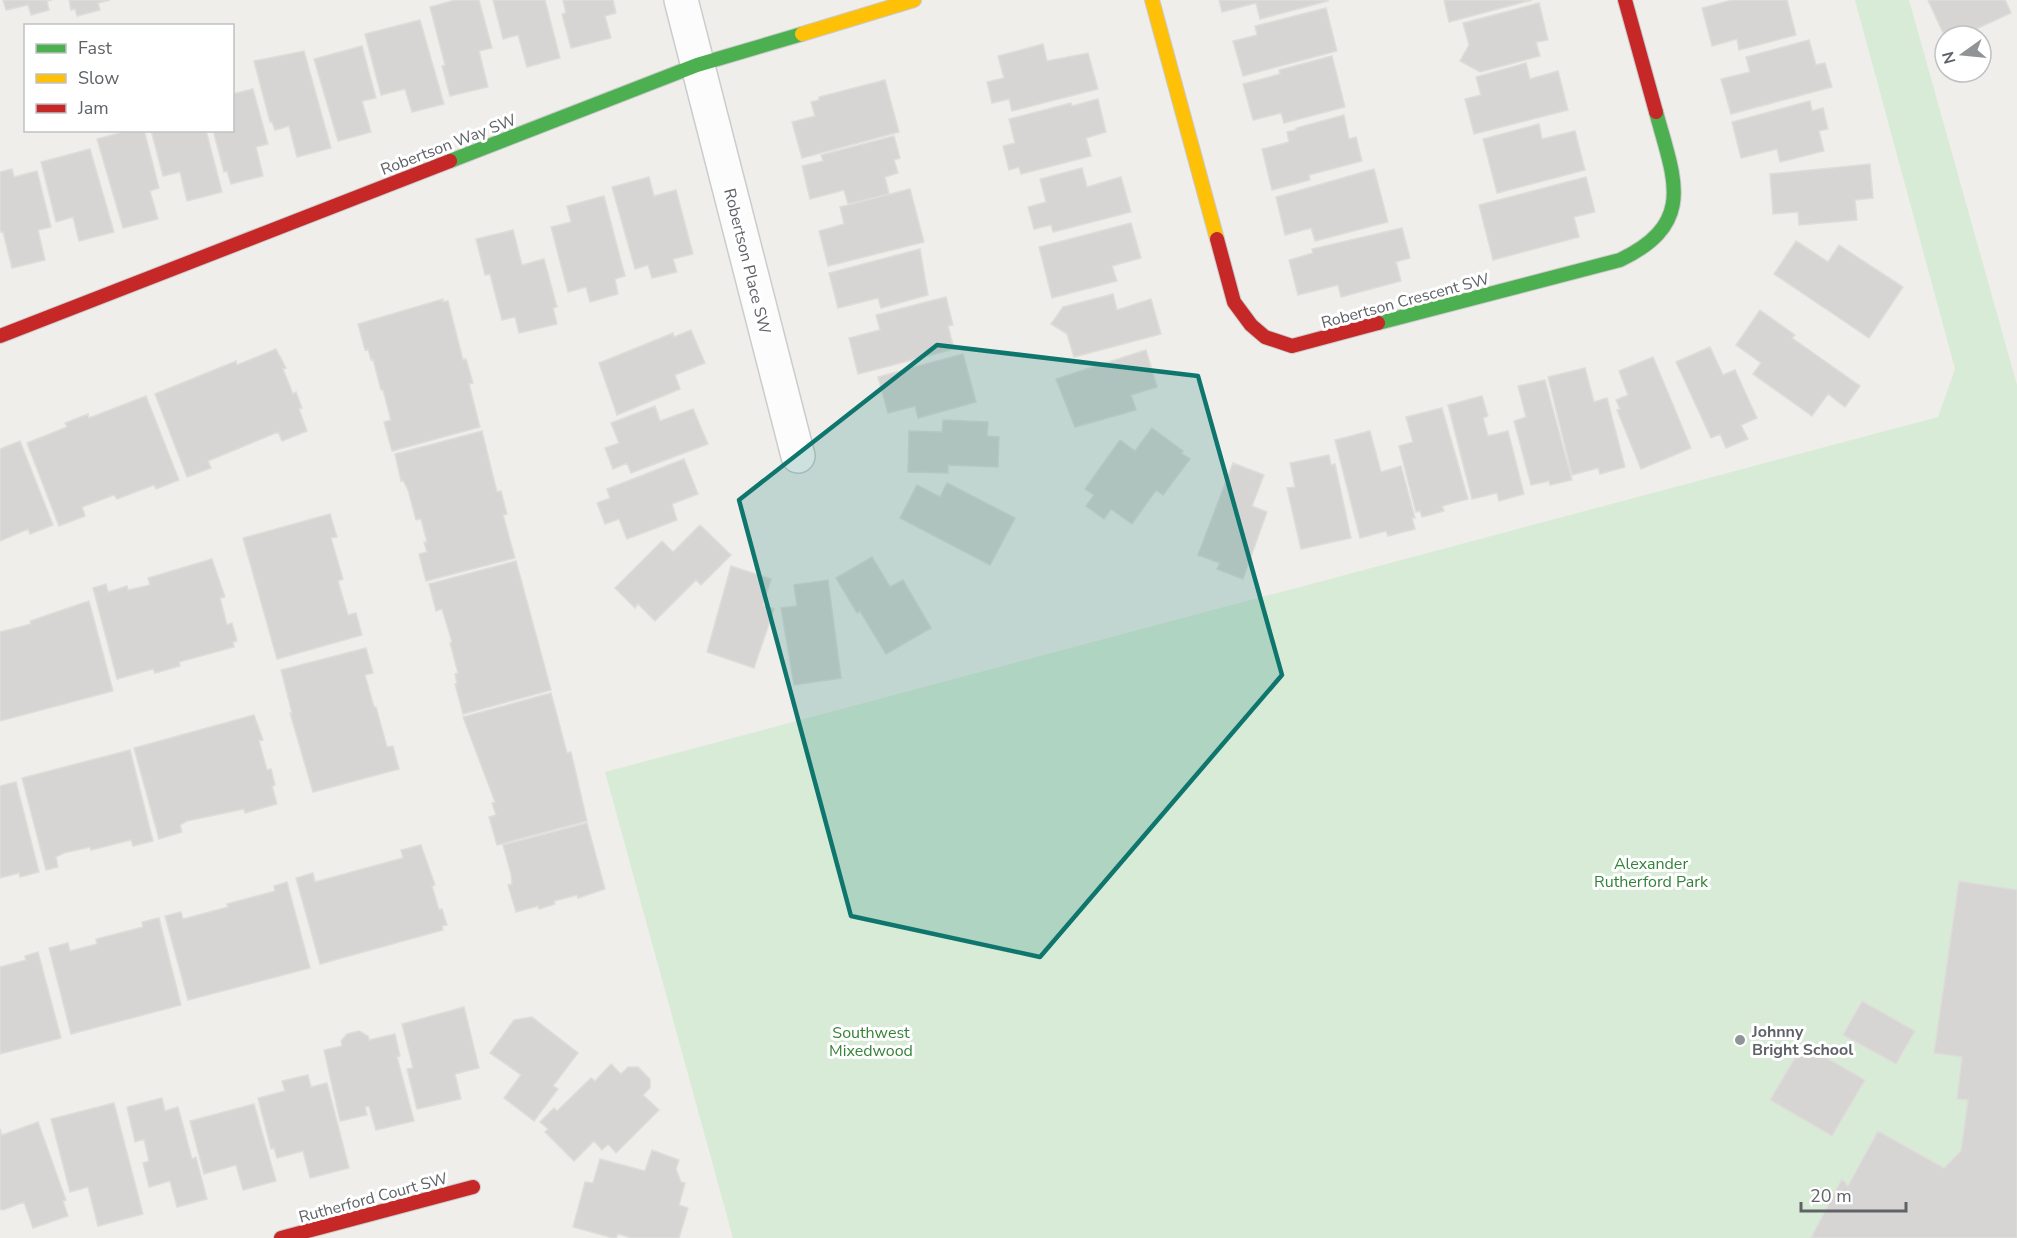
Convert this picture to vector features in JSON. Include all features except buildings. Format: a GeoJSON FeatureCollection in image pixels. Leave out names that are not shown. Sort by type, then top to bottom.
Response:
{"type":"FeatureCollection","features":[{"type":"Feature","properties":{"kind":"street","name":"Robertson Place SW"},"geometry":{"type":"LineString","coordinates":[[681,0],[798,456]]}},
{"type":"Feature","properties":{"kind":"street","name":"Robertson Way SW"},"geometry":{"type":"LineString","coordinates":[[0,336],[697,65],[914,0]]}},
{"type":"Feature","properties":{"kind":"street","name":"Robertson Crescent SW"},"geometry":{"type":"LineString","coordinates":[[1152,0],[1234,302],[1243,317],[1266,338],[1278,344],[1292,346],[1620,260],[1644,250],[1658,239],[1672,217],[1675,195],[1672,172],[1625,0]]}},
{"type":"Feature","properties":{"kind":"street","name":"Rutherford Court SW"},"geometry":{"type":"LineString","coordinates":[[281,1238],[473,1187]]}},
{"type":"Feature","properties":{"kind":"highlighted area"},"geometry":{"type":"Polygon","coordinates":[[[937,345],[1198,376],[1282,675],[1040,957],[851,916],[739,500],[937,345]]]}},
{"type":"Feature","properties":{"kind":"green space","name":"Alexander Rutherford Park"},"geometry":{"type":"Polygon","coordinates":[[[1855,0],[1909,0],[2017,385],[2017,1238],[733,1238],[605,772],[1938,417],[1955,369],[1855,0]]]}},
{"type":"Feature","properties":{"kind":"traffic: fast"},"geometry":{"type":"LineString","coordinates":[[450,161],[697,65],[802,34]]}},
{"type":"Feature","properties":{"kind":"traffic: fast"},"geometry":{"type":"LineString","coordinates":[[1378,323],[1620,260],[1644,246],[1661,231],[1670,215],[1674,197],[1669,158],[1656,112]]}},
{"type":"Feature","properties":{"kind":"traffic: slow"},"geometry":{"type":"LineString","coordinates":[[802,34],[914,0]]}},
{"type":"Feature","properties":{"kind":"traffic: slow"},"geometry":{"type":"LineString","coordinates":[[1152,0],[1217,239]]}},
{"type":"Feature","properties":{"kind":"traffic: jam"},"geometry":{"type":"LineString","coordinates":[[1625,0],[1656,112]]}},
{"type":"Feature","properties":{"kind":"traffic: jam"},"geometry":{"type":"LineString","coordinates":[[0,336],[450,161]]}},
{"type":"Feature","properties":{"kind":"traffic: jam"},"geometry":{"type":"LineString","coordinates":[[1217,239],[1234,302],[1251,325],[1265,337],[1292,346],[1378,323]]}},
{"type":"Feature","properties":{"kind":"traffic: jam"},"geometry":{"type":"LineString","coordinates":[[281,1238],[473,1187]]}},
{"type":"Feature","properties":{"kind":"place","name":"Johnny Bright School"},"geometry":{"type":"Point","coordinates":[1740,1040]}},
{"type":"Feature","properties":{"kind":"park label","name":"Southwest Mixedwood"},"geometry":{"type":"Point","coordinates":[871,1041]}}]}
